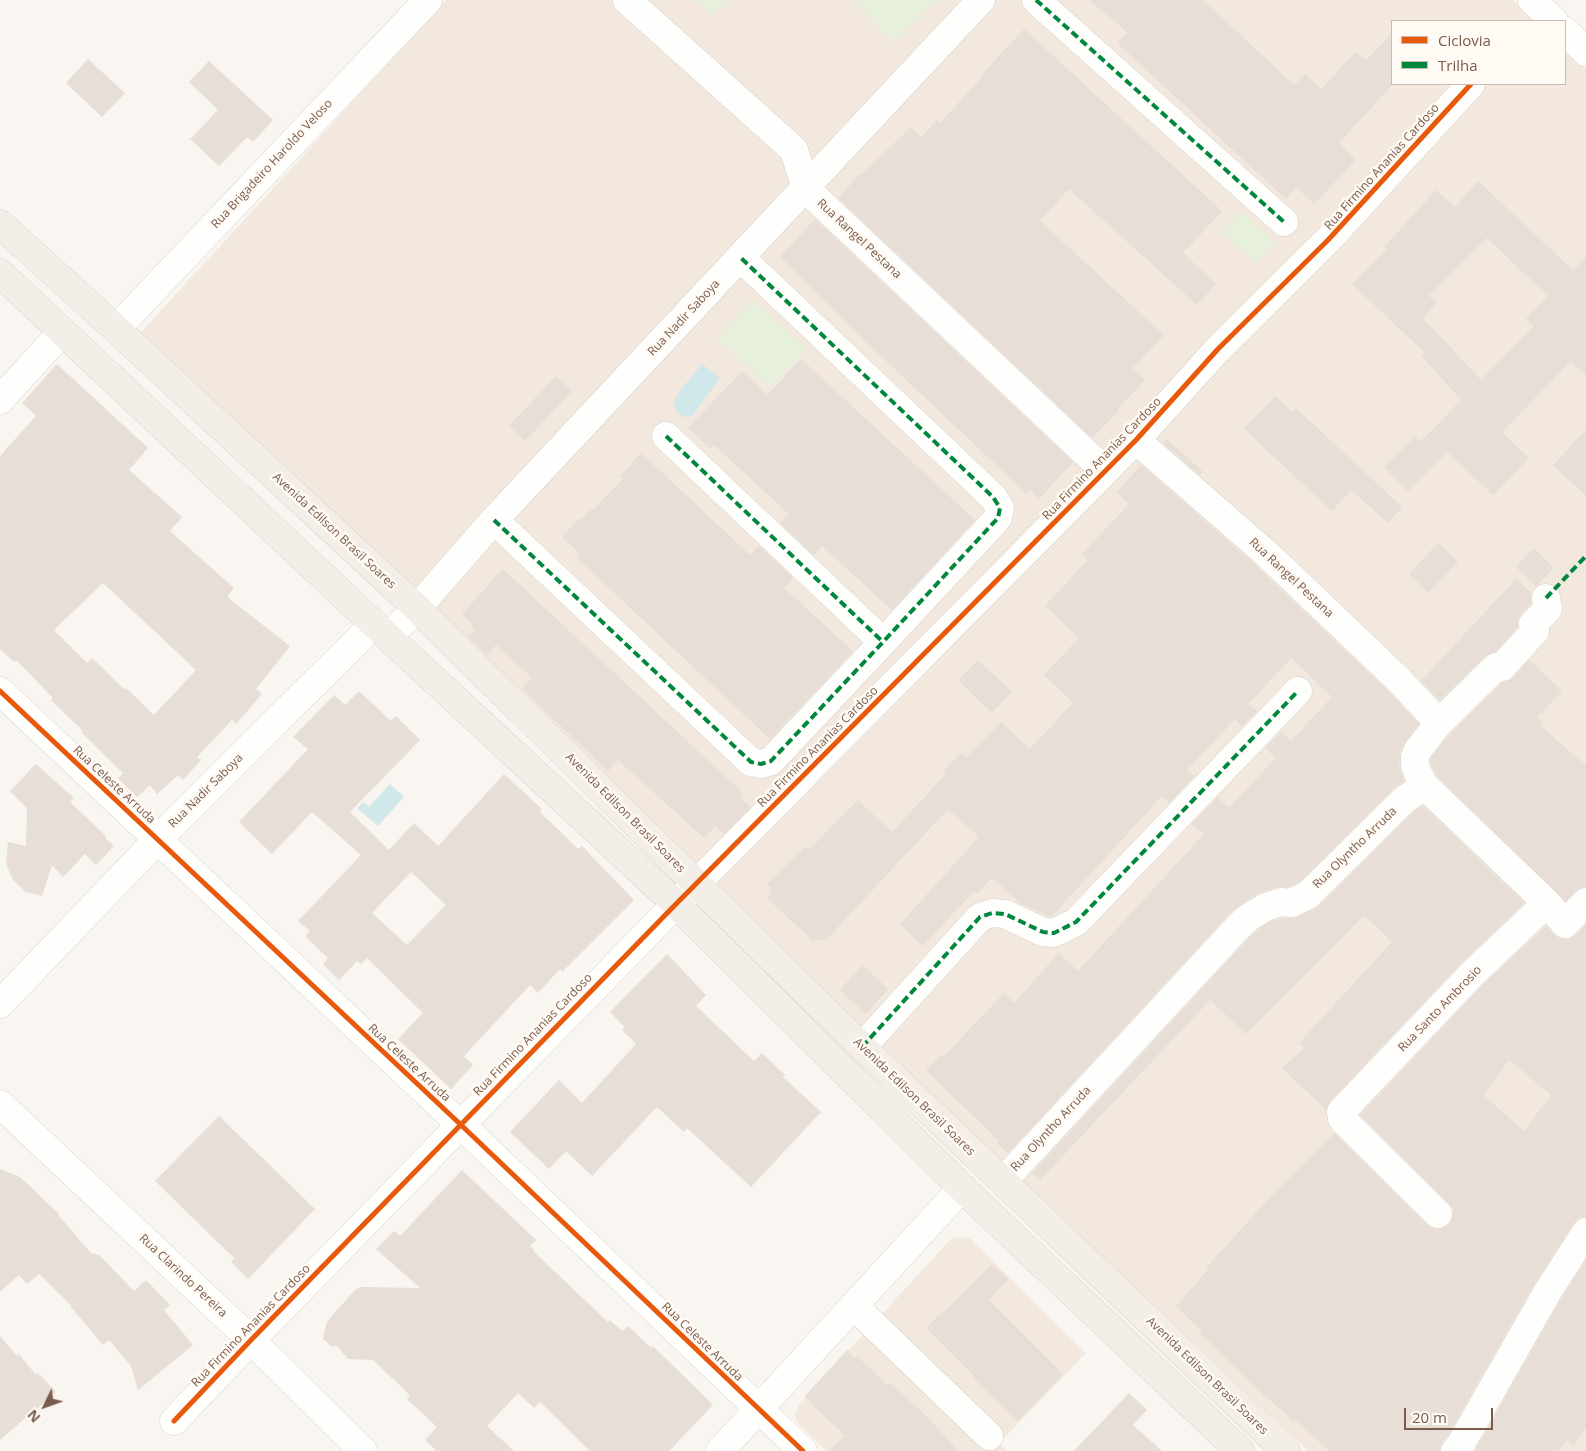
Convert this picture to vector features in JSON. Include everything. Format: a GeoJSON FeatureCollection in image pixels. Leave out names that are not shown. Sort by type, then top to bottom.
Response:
{"type":"FeatureCollection","features":[{"type":"Feature","properties":{"kind":"main road","name":"Avenida Edilson Brasil Soares"},"geometry":{"type":"LineString","coordinates":[[0,224],[417,608],[862,1048],[1003,1181],[1279,1448]]}},
{"type":"Feature","properties":{"kind":"main road"},"geometry":{"type":"LineString","coordinates":[[0,273],[381,631],[676,904],[962,1188],[1240,1451]]}},
{"type":"Feature","properties":{"kind":"street","name":"Rua Brigadeiro Haroldo Veloso"},"geometry":{"type":"LineString","coordinates":[[116,329],[428,0]]}},
{"type":"Feature","properties":{"kind":"street","name":"Rua Rangel Pestana"},"geometry":{"type":"LineString","coordinates":[[627,0],[794,150],[806,189],[1105,471]]}},
{"type":"Feature","properties":{"kind":"street","name":"Rua Nadir Saboya"},"geometry":{"type":"LineString","coordinates":[[0,1004],[158,840],[381,631],[417,608],[494,520],[981,0]]}},
{"type":"Feature","properties":{"kind":"street"},"geometry":{"type":"LineString","coordinates":[[1036,0],[1284,222]]}},
{"type":"Feature","properties":{"kind":"street"},"geometry":{"type":"LineString","coordinates":[[1566,33],[1586,52]]}},
{"type":"Feature","properties":{"kind":"street","name":"Rua Firmino Ananias Cardoso"},"geometry":{"type":"LineString","coordinates":[[174,1421],[460,1124],[1136,440],[1218,349],[1328,240],[1470,85]]}},
{"type":"Feature","properties":{"kind":"street"},"geometry":{"type":"LineString","coordinates":[[494,520],[751,762],[761,764],[771,761],[998,518],[1000,508],[994,497],[741,258]]}},
{"type":"Feature","properties":{"kind":"street"},"geometry":{"type":"LineString","coordinates":[[0,400],[62,332]]}},
{"type":"Feature","properties":{"kind":"street"},"geometry":{"type":"LineString","coordinates":[[666,436],[883,642]]}},
{"type":"Feature","properties":{"kind":"street","name":"Rua Rangel Pestana"},"geometry":{"type":"LineString","coordinates":[[1136,440],[1268,555],[1400,681],[1440,723]]}},
{"type":"Feature","properties":{"kind":"street"},"geometry":{"type":"LineString","coordinates":[[1546,598],[1548,609],[1533,624],[1535,631],[1502,667],[1496,667],[1440,723],[1416,754],[1414,765],[1425,786],[1547,903],[1565,924],[1586,902]]}},
{"type":"Feature","properties":{"kind":"street","name":"Rua Celeste Arruda"},"geometry":{"type":"LineString","coordinates":[[0,691],[460,1124],[802,1451]]}},
{"type":"Feature","properties":{"kind":"street"},"geometry":{"type":"LineString","coordinates":[[862,1048],[980,918],[992,913],[1005,914],[1043,932],[1054,933],[1076,922],[1298,691]]}},
{"type":"Feature","properties":{"kind":"street","name":"Rua Olyntho Arruda"},"geometry":{"type":"LineString","coordinates":[[1003,1181],[1239,926],[1249,917],[1266,907],[1281,902],[1291,903],[1308,895],[1405,799],[1425,786]]}},
{"type":"Feature","properties":{"kind":"street","name":"Rua Santo Ambrosio"},"geometry":{"type":"LineString","coordinates":[[1438,1214],[1342,1119],[1341,1112],[1472,974],[1547,903]]}},
{"type":"Feature","properties":{"kind":"street","name":"Rua Clarindo Pereira"},"geometry":{"type":"LineString","coordinates":[[0,1104],[251,1340],[363,1451]]}},
{"type":"Feature","properties":{"kind":"street"},"geometry":{"type":"LineString","coordinates":[[720,1451],[962,1188]]}},
{"type":"Feature","properties":{"kind":"street"},"geometry":{"type":"LineString","coordinates":[[1455,1451],[1462,1442],[1548,1291],[1586,1232]]}},
{"type":"Feature","properties":{"kind":"street"},"geometry":{"type":"LineString","coordinates":[[854,1306],[989,1436]]}},
{"type":"Feature","properties":{"kind":"shaded area"},"geometry":{"type":"Polygon","coordinates":[[[446,0],[1513,0],[1534,20],[1391,20],[1391,85],[1566,85],[1566,50],[1586,69],[1586,1451],[1308,1451],[134,340],[446,0]]]}},
{"type":"Feature","properties":{"kind":"shaded area"},"geometry":{"type":"Polygon","coordinates":[[[956,1237],[969,1238],[1086,1353],[999,1443],[1007,1451],[826,1451],[797,1422],[795,1416],[799,1404],[950,1240],[956,1237]]]}},
{"type":"Feature","properties":{"kind":"green space"},"geometry":{"type":"Polygon","coordinates":[[[695,0],[728,0],[713,16],[695,0]]]}},
{"type":"Feature","properties":{"kind":"green space"},"geometry":{"type":"Polygon","coordinates":[[[854,0],[936,0],[894,42],[854,0]]]}},
{"type":"Feature","properties":{"kind":"green space"},"geometry":{"type":"Polygon","coordinates":[[[1242,211],[1275,243],[1256,264],[1222,232],[1242,211]]]}},
{"type":"Feature","properties":{"kind":"green space"},"geometry":{"type":"Polygon","coordinates":[[[753,300],[806,349],[770,387],[718,338],[753,300]]]}},
{"type":"Feature","properties":{"kind":"water"},"geometry":{"type":"Polygon","coordinates":[[[702,364],[720,378],[693,415],[682,416],[675,407],[675,399],[702,364]]]}},
{"type":"Feature","properties":{"kind":"water"},"geometry":{"type":"Polygon","coordinates":[[[390,784],[404,797],[378,826],[357,808],[363,802],[369,807],[390,784]]]}},
{"type":"Feature","properties":{"kind":"building"},"geometry":{"type":"Polygon","coordinates":[[[1089,0],[1203,0],[1294,85],[1305,74],[1321,89],[1356,52],[1366,60],[1391,34],[1392,85],[1339,143],[1356,160],[1314,204],[1296,187],[1286,199],[1117,43],[1127,32],[1089,0]]]}},
{"type":"Feature","properties":{"kind":"building"},"geometry":{"type":"Polygon","coordinates":[[[1024,29],[1222,211],[1183,253],[1216,284],[1197,305],[1069,189],[1040,221],[1164,335],[1133,368],[1145,380],[1117,410],[1118,412],[1092,438],[838,198],[861,173],[911,127],[921,137],[937,120],[940,123],[1024,29]]]}},
{"type":"Feature","properties":{"kind":"building"},"geometry":{"type":"Polygon","coordinates":[[[88,59],[125,93],[102,117],[66,83],[88,59]]]}},
{"type":"Feature","properties":{"kind":"building"},"geometry":{"type":"Polygon","coordinates":[[[209,61],[273,120],[253,142],[247,137],[219,166],[190,139],[218,110],[189,82],[209,61]]]}},
{"type":"Feature","properties":{"kind":"building"},"geometry":{"type":"Polygon","coordinates":[[[1478,181],[1573,270],[1586,257],[1586,375],[1571,361],[1502,432],[1529,458],[1493,495],[1447,452],[1408,491],[1384,467],[1415,436],[1421,442],[1461,400],[1421,355],[1424,352],[1352,284],[1387,249],[1384,247],[1436,190],[1455,207],[1478,181]],[[1487,238],[1429,296],[1437,303],[1423,318],[1481,380],[1534,326],[1526,319],[1548,296],[1487,238]]]}},
{"type":"Feature","properties":{"kind":"building"},"geometry":{"type":"Polygon","coordinates":[[[815,219],[1073,462],[1039,499],[1030,490],[1027,494],[866,342],[780,257],[815,219]]]}},
{"type":"Feature","properties":{"kind":"building"},"geometry":{"type":"Polygon","coordinates":[[[801,359],[975,520],[892,610],[822,546],[814,555],[780,523],[789,514],[714,445],[711,449],[688,428],[742,371],[767,395],[801,359]]]}},
{"type":"Feature","properties":{"kind":"building"},"geometry":{"type":"Polygon","coordinates":[[[57,364],[148,448],[129,470],[182,517],[170,531],[234,588],[227,597],[290,646],[256,689],[262,694],[236,724],[232,720],[197,757],[201,760],[183,780],[178,775],[157,794],[150,785],[137,797],[118,779],[123,773],[81,732],[83,731],[51,700],[53,698],[16,660],[14,662],[0,649],[0,456],[36,416],[22,403],[57,364]],[[103,583],[54,630],[87,663],[92,658],[154,715],[196,670],[103,583]]]}},
{"type":"Feature","properties":{"kind":"building"},"geometry":{"type":"Polygon","coordinates":[[[556,376],[572,391],[525,441],[509,426],[556,376]]]}},
{"type":"Feature","properties":{"kind":"building"},"geometry":{"type":"Polygon","coordinates":[[[1275,396],[1292,412],[1296,408],[1402,507],[1388,523],[1351,490],[1332,511],[1244,429],[1275,396]]]}},
{"type":"Feature","properties":{"kind":"building"},"geometry":{"type":"Polygon","coordinates":[[[1586,430],[1586,496],[1553,465],[1586,430]]]}},
{"type":"Feature","properties":{"kind":"building"},"geometry":{"type":"Polygon","coordinates":[[[1167,439],[1203,472],[1200,475],[1163,443],[1167,439]]]}},
{"type":"Feature","properties":{"kind":"building"},"geometry":{"type":"Polygon","coordinates":[[[641,453],[750,555],[759,546],[793,578],[784,588],[853,651],[770,739],[576,557],[580,554],[562,537],[580,518],[581,520],[591,509],[593,510],[623,479],[620,476],[641,453]]]}},
{"type":"Feature","properties":{"kind":"building"},"geometry":{"type":"Polygon","coordinates":[[[1141,465],[1257,567],[1389,692],[1419,724],[1400,751],[1399,765],[1404,781],[1394,788],[1299,882],[1288,887],[1276,887],[1258,893],[1229,914],[1008,1153],[997,1143],[999,1141],[926,1070],[942,1054],[944,1056],[1004,993],[1014,1003],[1059,953],[1078,971],[1204,834],[1192,824],[1218,797],[1229,808],[1276,758],[1265,748],[1281,732],[1291,741],[1332,697],[1291,658],[1248,704],[1257,711],[1242,726],[1235,719],[1187,770],[1194,776],[1169,803],[1162,796],[1051,917],[1021,904],[992,878],[977,894],[974,891],[923,946],[900,924],[979,837],[948,809],[826,940],[815,939],[813,941],[767,898],[771,894],[768,892],[772,888],[767,884],[805,846],[809,850],[858,800],[892,832],[946,774],[943,772],[961,753],[966,757],[1001,722],[1030,749],[1073,703],[1044,675],[1079,638],[1045,606],[1088,560],[1082,554],[1129,504],[1117,492],[1141,465]]]}},
{"type":"Feature","properties":{"kind":"building"},"geometry":{"type":"Polygon","coordinates":[[[1438,543],[1458,562],[1428,593],[1409,574],[1438,543]]]}},
{"type":"Feature","properties":{"kind":"building"},"geometry":{"type":"Polygon","coordinates":[[[1534,548],[1554,568],[1536,586],[1516,567],[1534,548]]]}},
{"type":"Feature","properties":{"kind":"building"},"geometry":{"type":"Polygon","coordinates":[[[504,570],[744,794],[741,798],[750,807],[724,834],[715,826],[704,838],[618,760],[608,771],[522,689],[532,678],[496,645],[487,655],[468,637],[475,630],[471,626],[473,624],[462,614],[500,572],[504,570]]]}},
{"type":"Feature","properties":{"kind":"building"},"geometry":{"type":"Polygon","coordinates":[[[1516,579],[1531,593],[1531,604],[1518,620],[1518,627],[1495,652],[1485,656],[1440,701],[1421,681],[1516,579]]]}},
{"type":"Feature","properties":{"kind":"building"},"geometry":{"type":"Polygon","coordinates":[[[978,660],[1012,692],[992,713],[958,680],[978,660]]]}},
{"type":"Feature","properties":{"kind":"building"},"geometry":{"type":"Polygon","coordinates":[[[1529,660],[1562,691],[1537,717],[1542,722],[1540,725],[1586,766],[1586,887],[1581,887],[1575,891],[1566,901],[1437,776],[1430,762],[1431,758],[1451,733],[1502,683],[1513,678],[1529,660]]]}},
{"type":"Feature","properties":{"kind":"building"},"geometry":{"type":"Polygon","coordinates":[[[359,691],[391,721],[396,716],[420,740],[350,812],[389,850],[414,823],[438,846],[504,774],[542,809],[540,812],[578,849],[582,846],[634,900],[562,972],[560,969],[538,993],[530,985],[464,1056],[473,1065],[451,1089],[398,1039],[423,1013],[367,958],[361,964],[357,961],[339,980],[323,964],[328,958],[305,936],[310,931],[298,921],[361,855],[312,812],[272,854],[239,822],[308,749],[293,737],[334,695],[345,705],[359,691]],[[411,872],[372,913],[407,945],[446,905],[411,872]]]}},
{"type":"Feature","properties":{"kind":"building"},"geometry":{"type":"Polygon","coordinates":[[[36,764],[74,798],[70,802],[114,846],[96,865],[85,854],[63,877],[52,865],[42,896],[26,892],[13,880],[6,864],[8,842],[26,846],[27,808],[10,791],[36,764]]]}},
{"type":"Feature","properties":{"kind":"building"},"geometry":{"type":"Polygon","coordinates":[[[1423,806],[1524,903],[1461,963],[1330,1101],[1326,1110],[1282,1068],[1304,1048],[1299,1043],[1392,942],[1364,915],[1246,1034],[1210,1000],[1040,1180],[1032,1173],[1250,937],[1272,921],[1298,917],[1319,906],[1415,811],[1423,806]]]}},
{"type":"Feature","properties":{"kind":"building"},"geometry":{"type":"Polygon","coordinates":[[[1586,925],[1586,1216],[1578,1218],[1573,1224],[1535,1283],[1442,1442],[1440,1451],[1329,1451],[1295,1419],[1293,1421],[1264,1396],[1200,1333],[1202,1331],[1176,1306],[1208,1270],[1206,1268],[1273,1194],[1334,1133],[1427,1225],[1435,1229],[1443,1229],[1449,1225],[1453,1217],[1453,1209],[1449,1203],[1360,1115],[1483,985],[1546,926],[1560,939],[1568,939],[1576,935],[1586,925]],[[1509,1060],[1483,1095],[1524,1131],[1551,1095],[1509,1060]]]}},
{"type":"Feature","properties":{"kind":"building"},"geometry":{"type":"Polygon","coordinates":[[[667,954],[706,995],[696,1006],[754,1061],[762,1053],[785,1075],[783,1077],[821,1112],[751,1187],[687,1128],[684,1132],[657,1107],[592,1176],[566,1151],[549,1169],[510,1132],[559,1080],[582,1103],[636,1044],[622,1030],[625,1027],[610,1012],[667,954]]]}},
{"type":"Feature","properties":{"kind":"building"},"geometry":{"type":"Polygon","coordinates":[[[863,965],[888,989],[866,1014],[840,990],[863,965]]]}},
{"type":"Feature","properties":{"kind":"building"},"geometry":{"type":"Polygon","coordinates":[[[219,1116],[315,1209],[248,1279],[231,1262],[234,1258],[155,1181],[219,1116]]]}},
{"type":"Feature","properties":{"kind":"building"},"geometry":{"type":"Polygon","coordinates":[[[0,1169],[20,1177],[59,1214],[91,1253],[99,1255],[134,1291],[146,1280],[170,1305],[164,1310],[193,1345],[138,1390],[131,1366],[109,1340],[103,1345],[71,1305],[39,1274],[27,1284],[19,1275],[0,1292],[0,1169]]]}},
{"type":"Feature","properties":{"kind":"building"},"geometry":{"type":"Polygon","coordinates":[[[462,1170],[536,1240],[530,1246],[534,1252],[608,1322],[610,1320],[622,1331],[628,1326],[652,1348],[653,1346],[713,1405],[669,1451],[590,1451],[540,1402],[534,1408],[518,1393],[487,1426],[514,1451],[437,1451],[425,1440],[437,1427],[407,1399],[410,1395],[373,1360],[348,1359],[338,1347],[331,1346],[323,1339],[329,1319],[355,1290],[361,1287],[420,1288],[376,1249],[394,1231],[400,1236],[462,1170]]]}},
{"type":"Feature","properties":{"kind":"building"},"geometry":{"type":"Polygon","coordinates":[[[1586,1261],[1586,1427],[1574,1445],[1567,1440],[1558,1451],[1475,1451],[1561,1299],[1586,1261]]]}},
{"type":"Feature","properties":{"kind":"building"},"geometry":{"type":"Polygon","coordinates":[[[992,1264],[1008,1279],[989,1300],[1063,1374],[1018,1421],[980,1385],[974,1376],[926,1328],[942,1312],[944,1313],[992,1264]]]}},
{"type":"Feature","properties":{"kind":"building"},"geometry":{"type":"Polygon","coordinates":[[[0,1336],[17,1356],[19,1354],[36,1375],[38,1373],[56,1392],[0,1440],[0,1336]]]}},
{"type":"Feature","properties":{"kind":"building"},"geometry":{"type":"Polygon","coordinates":[[[847,1350],[854,1358],[857,1356],[887,1385],[890,1383],[921,1411],[959,1451],[830,1451],[845,1435],[811,1404],[805,1396],[847,1350]]]}},
{"type":"Feature","properties":{"kind":"building"},"geometry":{"type":"Polygon","coordinates":[[[1129,1393],[1147,1410],[1133,1425],[1162,1451],[1074,1451],[1129,1393]]]}},
{"type":"Feature","properties":{"kind":"marked path"},"geometry":{"type":"LineString","coordinates":[[1036,0],[1284,222]]}},
{"type":"Feature","properties":{"kind":"marked path"},"geometry":{"type":"LineString","coordinates":[[494,520],[751,762],[761,764],[771,761],[998,518],[1000,508],[993,497],[741,258]]}},
{"type":"Feature","properties":{"kind":"marked path"},"geometry":{"type":"LineString","coordinates":[[666,436],[883,642]]}},
{"type":"Feature","properties":{"kind":"marked path"},"geometry":{"type":"LineString","coordinates":[[1546,598],[1586,556]]}},
{"type":"Feature","properties":{"kind":"marked path"},"geometry":{"type":"LineString","coordinates":[[862,1047],[980,917],[992,913],[1005,914],[1043,932],[1054,933],[1076,922],[1298,691]]}},
{"type":"Feature","properties":{"kind":"cycle path"},"geometry":{"type":"LineString","coordinates":[[174,1421],[676,904],[1136,440],[1218,349],[1328,240],[1470,85]]}},
{"type":"Feature","properties":{"kind":"cycle path"},"geometry":{"type":"LineString","coordinates":[[0,691],[460,1124],[803,1451]]}}]}
